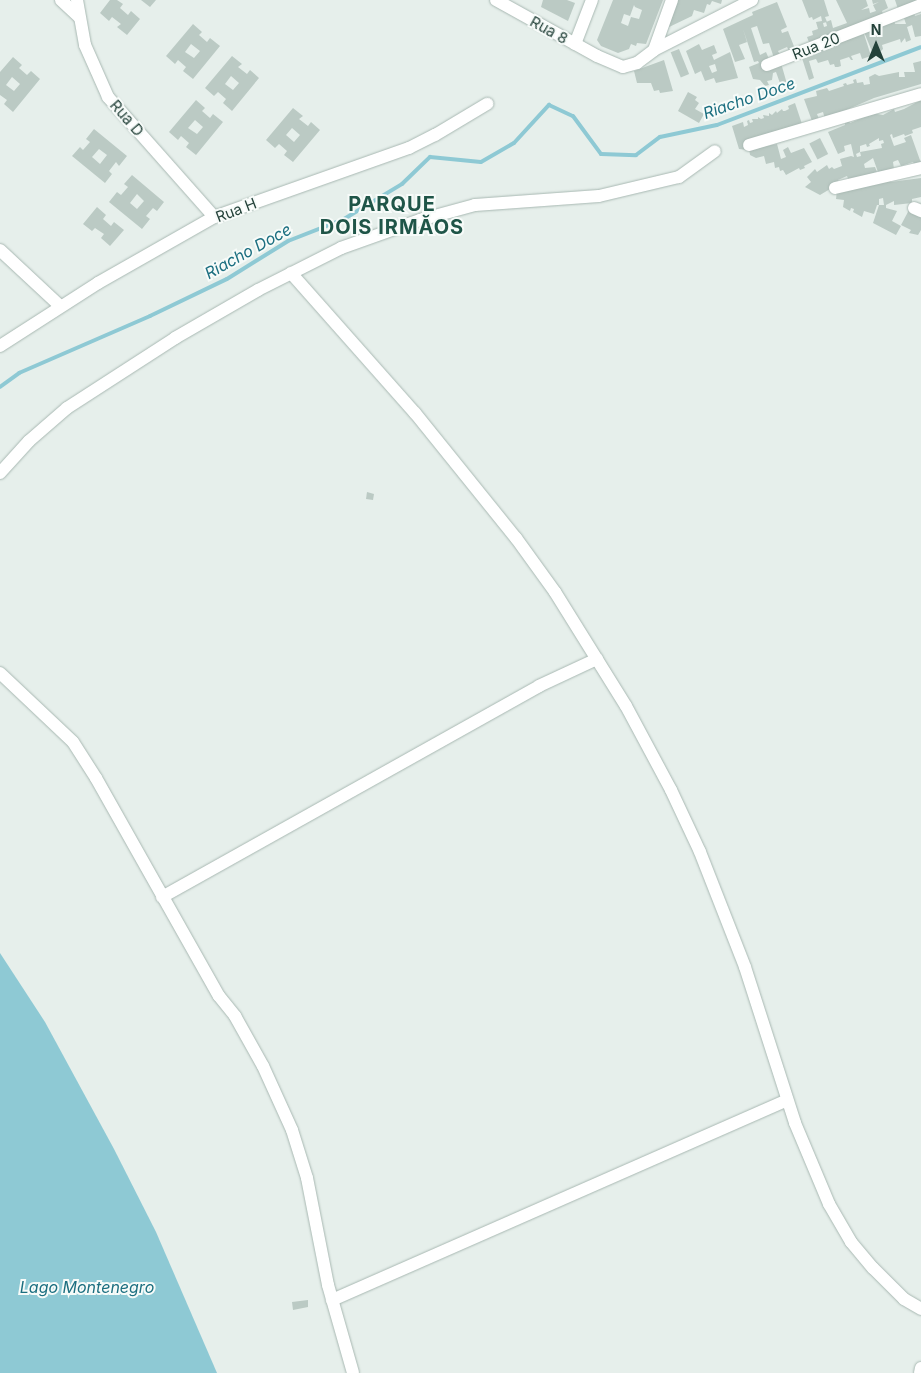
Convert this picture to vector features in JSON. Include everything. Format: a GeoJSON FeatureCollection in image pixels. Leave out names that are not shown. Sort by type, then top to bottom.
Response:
{"type":"FeatureCollection","features":[{"type":"Feature","properties":{"kind":"street"},"geometry":{"type":"LineString","coordinates":[[62,0],[79,17]]}},
{"type":"Feature","properties":{"kind":"street","name":"Rua D"},"geometry":{"type":"LineString","coordinates":[[77,0],[79,17],[92,65],[108,97],[214,217]]}},
{"type":"Feature","properties":{"kind":"street","name":"Rua 8"},"geometry":{"type":"LineString","coordinates":[[496,0],[612,64],[623,67],[637,63],[654,50]]}},
{"type":"Feature","properties":{"kind":"street","name":"Rua 8"},"geometry":{"type":"LineString","coordinates":[[575,44],[592,0]]}},
{"type":"Feature","properties":{"kind":"street"},"geometry":{"type":"LineString","coordinates":[[654,50],[672,0]]}},
{"type":"Feature","properties":{"kind":"street"},"geometry":{"type":"LineString","coordinates":[[654,50],[747,1]]}},
{"type":"Feature","properties":{"kind":"street","name":"Rua 20"},"geometry":{"type":"LineString","coordinates":[[767,65],[921,5]]}},
{"type":"Feature","properties":{"kind":"street"},"geometry":{"type":"LineString","coordinates":[[749,145],[921,94]]}},
{"type":"Feature","properties":{"kind":"street","name":"Rua H"},"geometry":{"type":"LineString","coordinates":[[0,346],[60,306],[141,257],[214,217],[409,148],[442,132],[487,104]]}},
{"type":"Feature","properties":{"kind":"street"},"geometry":{"type":"LineString","coordinates":[[0,474],[29,441],[67,408],[175,338],[341,248],[420,220],[475,205],[599,196],[679,177],[715,152]]}},
{"type":"Feature","properties":{"kind":"street"},"geometry":{"type":"LineString","coordinates":[[835,188],[921,168]]}},
{"type":"Feature","properties":{"kind":"street"},"geometry":{"type":"LineString","coordinates":[[0,250],[60,306]]}},
{"type":"Feature","properties":{"kind":"street"},"geometry":{"type":"LineString","coordinates":[[292,273],[415,414],[516,538],[555,592],[626,706],[671,790],[700,852],[745,967],[787,1100],[811,1165],[829,1204],[851,1242],[904,1298],[921,1309]]}},
{"type":"Feature","properties":{"kind":"street"},"geometry":{"type":"LineString","coordinates":[[162,897],[539,686],[597,659]]}},
{"type":"Feature","properties":{"kind":"street"},"geometry":{"type":"LineString","coordinates":[[0,673],[73,742],[96,778],[219,996],[235,1016],[281,1104],[307,1178],[332,1300],[353,1373]]}},
{"type":"Feature","properties":{"kind":"street"},"geometry":{"type":"LineString","coordinates":[[332,1300],[787,1100]]}},
{"type":"Feature","properties":{"kind":"street"},"geometry":{"type":"LineString","coordinates":[[920,1373],[921,1368]]}},
{"type":"Feature","properties":{"kind":"water","name":"Lago Montenegro"},"geometry":{"type":"Polygon","coordinates":[[[0,953],[45,1022],[114,1149],[156,1232],[217,1373],[0,1373],[0,953]]]}},
{"type":"Feature","properties":{"kind":"building"},"geometry":{"type":"Polygon","coordinates":[[[110,0],[117,0],[123,4],[120,8],[128,15],[131,11],[140,19],[127,35],[117,27],[121,24],[112,17],[109,21],[100,13],[110,0]]]}},
{"type":"Feature","properties":{"kind":"building"},"geometry":{"type":"Polygon","coordinates":[[[141,0],[156,0],[150,7],[141,0]]]}},
{"type":"Feature","properties":{"kind":"building"},"geometry":{"type":"Polygon","coordinates":[[[543,0],[567,0],[575,3],[568,21],[541,7],[543,0]]]}},
{"type":"Feature","properties":{"kind":"building"},"geometry":{"type":"Polygon","coordinates":[[[613,0],[663,0],[646,44],[637,43],[636,46],[631,44],[629,49],[618,53],[601,46],[597,40],[613,0]],[[634,5],[630,16],[624,14],[621,23],[628,26],[631,17],[639,19],[642,10],[634,5]]]}},
{"type":"Feature","properties":{"kind":"building"},"geometry":{"type":"Polygon","coordinates":[[[673,0],[722,0],[721,4],[712,1],[710,5],[707,4],[704,13],[694,10],[692,16],[667,28],[673,0]]]}},
{"type":"Feature","properties":{"kind":"building"},"geometry":{"type":"Polygon","coordinates":[[[802,0],[824,0],[829,16],[825,17],[827,22],[831,20],[833,28],[847,23],[836,0],[866,0],[868,6],[861,10],[869,8],[870,13],[876,11],[873,5],[879,2],[873,4],[872,0],[885,0],[888,8],[882,11],[884,16],[811,48],[807,37],[813,35],[812,31],[818,29],[816,22],[822,21],[821,16],[813,20],[812,17],[809,18],[802,0]]]}},
{"type":"Feature","properties":{"kind":"building"},"geometry":{"type":"Polygon","coordinates":[[[895,0],[920,0],[898,9],[895,0]]]}},
{"type":"Feature","properties":{"kind":"building"},"geometry":{"type":"Polygon","coordinates":[[[777,2],[787,27],[781,30],[782,33],[788,31],[795,49],[789,51],[787,47],[778,51],[780,55],[774,58],[769,43],[763,44],[757,26],[751,28],[760,55],[766,52],[769,59],[761,62],[763,69],[781,63],[787,84],[781,86],[776,72],[773,73],[772,80],[767,81],[769,85],[765,86],[760,80],[753,79],[749,67],[759,63],[758,61],[754,62],[743,29],[747,42],[739,45],[745,59],[735,62],[723,29],[753,15],[752,12],[777,2]]]}},
{"type":"Feature","properties":{"kind":"building"},"geometry":{"type":"Polygon","coordinates":[[[914,13],[915,16],[921,14],[921,36],[915,37],[912,25],[907,27],[911,40],[906,42],[905,38],[901,43],[900,39],[882,45],[883,49],[881,51],[873,54],[864,32],[894,19],[895,24],[906,24],[904,18],[914,13]]]}},
{"type":"Feature","properties":{"kind":"building"},"geometry":{"type":"Polygon","coordinates":[[[193,24],[202,32],[199,35],[207,42],[210,38],[220,46],[193,79],[183,71],[186,67],[178,60],[175,64],[166,56],[193,24]],[[191,44],[185,52],[194,58],[200,51],[191,44]]]}},
{"type":"Feature","properties":{"kind":"building"},"geometry":{"type":"Polygon","coordinates":[[[864,34],[871,56],[862,59],[860,53],[851,56],[853,60],[849,57],[840,60],[841,66],[838,67],[835,67],[834,64],[830,65],[828,60],[818,63],[816,59],[809,61],[814,78],[809,80],[801,55],[864,34]]]}},
{"type":"Feature","properties":{"kind":"building"},"geometry":{"type":"Polygon","coordinates":[[[699,44],[702,50],[714,45],[717,53],[712,55],[714,60],[730,52],[738,78],[716,83],[714,78],[705,81],[701,71],[695,74],[686,51],[699,44]],[[715,64],[709,66],[712,73],[717,71],[715,64]]]}},
{"type":"Feature","properties":{"kind":"building"},"geometry":{"type":"Polygon","coordinates":[[[679,49],[689,74],[681,77],[671,52],[679,49]]]}},
{"type":"Feature","properties":{"kind":"building"},"geometry":{"type":"Polygon","coordinates":[[[232,56],[242,64],[238,67],[247,74],[250,70],[259,78],[232,111],[223,103],[226,99],[218,92],[214,96],[205,88],[232,56]],[[231,76],[225,84],[233,90],[239,83],[231,76]]]}},
{"type":"Feature","properties":{"kind":"building"},"geometry":{"type":"Polygon","coordinates":[[[13,57],[22,65],[19,68],[27,75],[31,71],[40,79],[13,112],[4,104],[7,100],[0,95],[0,72],[13,57]],[[12,77],[6,85],[14,91],[20,84],[12,77]]]}},
{"type":"Feature","properties":{"kind":"building"},"geometry":{"type":"Polygon","coordinates":[[[664,60],[673,91],[660,93],[659,90],[654,91],[651,83],[637,83],[634,71],[664,60]]]}},
{"type":"Feature","properties":{"kind":"building"},"geometry":{"type":"Polygon","coordinates":[[[921,61],[921,84],[874,98],[825,119],[823,112],[817,114],[819,119],[812,121],[804,99],[817,96],[816,91],[827,88],[829,91],[844,86],[843,84],[846,83],[847,85],[854,83],[853,80],[856,79],[857,83],[870,84],[869,77],[875,74],[879,76],[899,72],[899,77],[905,77],[904,72],[915,72],[913,63],[921,61]]]}},
{"type":"Feature","properties":{"kind":"building"},"geometry":{"type":"Polygon","coordinates":[[[688,92],[697,97],[695,100],[699,103],[695,109],[704,114],[699,123],[678,111],[688,92]]]}},
{"type":"Feature","properties":{"kind":"building"},"geometry":{"type":"Polygon","coordinates":[[[196,100],[205,108],[202,111],[210,118],[213,114],[223,122],[196,155],[186,147],[189,143],[181,136],[178,140],[169,132],[196,100]],[[195,120],[188,128],[197,134],[203,127],[195,120]]]}},
{"type":"Feature","properties":{"kind":"building"},"geometry":{"type":"Polygon","coordinates":[[[921,100],[921,127],[912,130],[913,133],[905,136],[904,134],[893,138],[892,134],[890,135],[894,146],[906,142],[904,138],[911,135],[921,163],[915,165],[913,162],[901,166],[898,160],[893,162],[894,169],[878,172],[873,158],[864,164],[865,168],[875,167],[877,172],[849,181],[847,176],[838,180],[840,183],[820,195],[805,187],[811,182],[807,177],[815,169],[817,172],[827,165],[829,169],[832,167],[834,169],[842,166],[840,159],[854,157],[851,144],[844,146],[845,151],[838,154],[828,132],[845,125],[849,121],[850,123],[876,112],[883,115],[894,109],[895,112],[921,100]],[[879,138],[869,144],[870,146],[867,147],[866,144],[860,146],[860,152],[882,148],[881,144],[884,143],[883,140],[879,141],[879,138]]]}},
{"type":"Feature","properties":{"kind":"building"},"geometry":{"type":"Polygon","coordinates":[[[795,103],[802,124],[747,150],[739,149],[732,126],[743,122],[744,127],[748,125],[747,121],[749,120],[750,123],[753,122],[752,119],[764,118],[763,115],[769,116],[769,113],[772,115],[782,109],[785,111],[789,109],[788,106],[795,103]]]}},
{"type":"Feature","properties":{"kind":"building"},"geometry":{"type":"Polygon","coordinates":[[[293,108],[303,116],[299,119],[308,126],[311,122],[320,130],[293,162],[284,155],[287,151],[279,144],[275,148],[266,140],[293,108]],[[292,128],[286,135],[294,142],[300,135],[292,128]]]}},
{"type":"Feature","properties":{"kind":"building"},"geometry":{"type":"Polygon","coordinates":[[[94,129],[127,156],[119,166],[116,162],[109,171],[112,174],[105,183],[72,156],[80,147],[83,150],[90,142],[86,139],[94,129]],[[99,149],[92,157],[100,164],[107,155],[99,149]]]}},
{"type":"Feature","properties":{"kind":"building"},"geometry":{"type":"Polygon","coordinates":[[[820,138],[828,154],[817,159],[809,143],[820,138]]]}},
{"type":"Feature","properties":{"kind":"building"},"geometry":{"type":"Polygon","coordinates":[[[777,144],[781,159],[786,157],[783,150],[788,147],[791,153],[804,148],[812,162],[804,166],[805,168],[800,170],[799,168],[786,175],[783,170],[780,171],[779,167],[775,168],[774,162],[766,164],[764,156],[756,158],[750,155],[749,149],[777,144]]]}},
{"type":"Feature","properties":{"kind":"building"},"geometry":{"type":"Polygon","coordinates":[[[132,175],[164,202],[157,211],[153,208],[146,216],[150,219],[142,229],[109,202],[117,192],[121,195],[128,187],[124,184],[132,175]],[[137,194],[130,203],[137,209],[144,201],[137,194]]]}},
{"type":"Feature","properties":{"kind":"building"},"geometry":{"type":"Polygon","coordinates":[[[921,178],[921,197],[912,199],[912,203],[894,205],[894,201],[886,205],[886,208],[897,211],[892,221],[901,226],[896,235],[873,223],[879,205],[877,205],[874,214],[864,211],[862,217],[853,212],[854,209],[851,208],[850,211],[843,207],[844,200],[836,199],[837,190],[891,180],[891,182],[921,178]],[[883,198],[879,199],[879,205],[884,205],[883,198]]]}},
{"type":"Feature","properties":{"kind":"building"},"geometry":{"type":"Polygon","coordinates":[[[97,207],[106,215],[103,219],[111,226],[114,222],[124,230],[110,246],[101,238],[104,234],[95,228],[92,231],[83,224],[97,207]]]}},
{"type":"Feature","properties":{"kind":"building"},"geometry":{"type":"Polygon","coordinates":[[[909,210],[921,218],[921,230],[918,235],[909,233],[911,230],[901,225],[909,210]]]}},
{"type":"Feature","properties":{"kind":"building"},"geometry":{"type":"Polygon","coordinates":[[[367,492],[374,494],[373,500],[366,499],[367,492]]]}},
{"type":"Feature","properties":{"kind":"building"},"geometry":{"type":"Polygon","coordinates":[[[308,1300],[308,1307],[293,1310],[292,1302],[308,1300]]]}},
{"type":"Feature","properties":{"kind":"waterway","name":"Riacho Doce"},"geometry":{"type":"LineString","coordinates":[[0,387],[19,373],[150,316],[227,279],[288,241],[344,219],[402,184],[430,157],[481,162],[514,143],[549,105],[573,116],[601,154],[636,155],[660,137],[717,125],[921,47]]}},
{"type":"Feature","properties":{"kind":"district","name":"PARQUE DOIS IRMĂOS"},"geometry":{"type":"Point","coordinates":[392,216]}}]}
